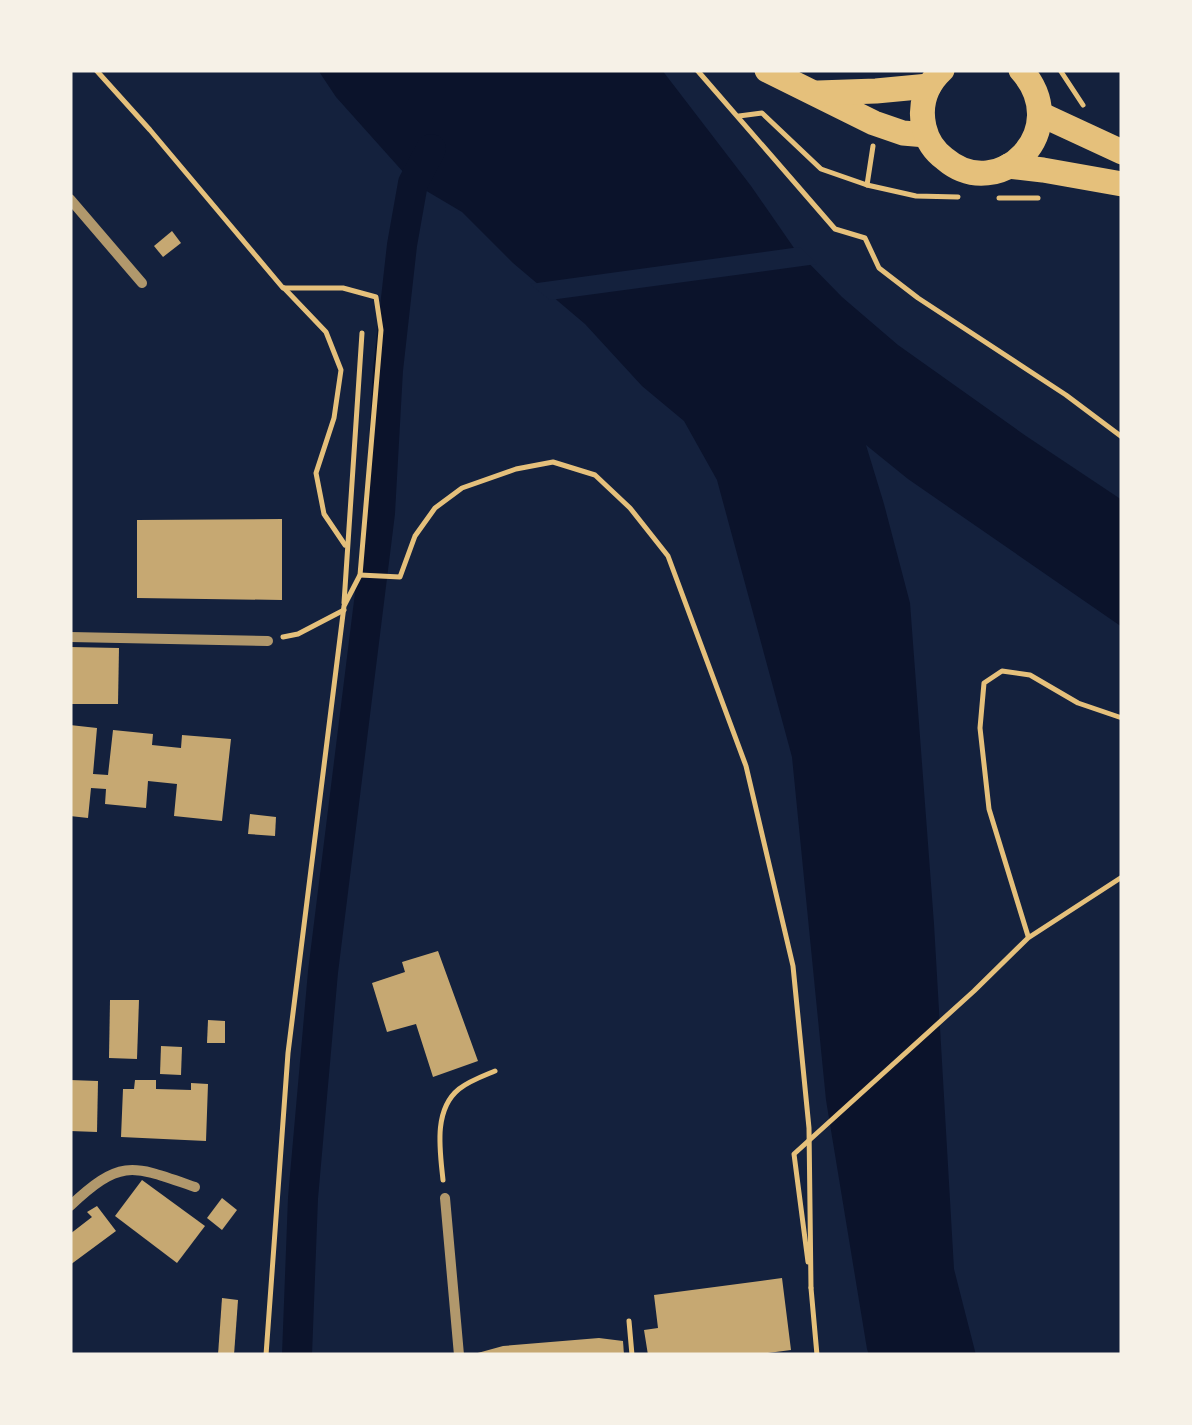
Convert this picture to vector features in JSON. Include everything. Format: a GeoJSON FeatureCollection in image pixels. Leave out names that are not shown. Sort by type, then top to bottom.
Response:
{"type":"FeatureCollection","features":[{"type":"Feature","properties":{"kind":"main road"},"geometry":{"type":"LineString","coordinates":[[767,70],[874,123],[903,133],[926,135]]}},
{"type":"Feature","properties":{"kind":"main road"},"geometry":{"type":"LineString","coordinates":[[936,78],[922,115],[926,135],[936,152],[952,165],[970,172],[990,172],[1021,157],[1038,130],[1038,98],[1021,70]]}},
{"type":"Feature","properties":{"kind":"main road"},"geometry":{"type":"LineString","coordinates":[[813,93],[876,91],[936,78]]}},
{"type":"Feature","properties":{"kind":"main road"},"geometry":{"type":"LineString","coordinates":[[1040,114],[1122,152]]}},
{"type":"Feature","properties":{"kind":"main road"},"geometry":{"type":"LineString","coordinates":[[1008,166],[1122,184]]}},
{"type":"Feature","properties":{"kind":"street"},"geometry":{"type":"LineString","coordinates":[[70,200],[142,283]]}},
{"type":"Feature","properties":{"kind":"street"},"geometry":{"type":"LineString","coordinates":[[70,637],[268,640]]}},
{"type":"Feature","properties":{"kind":"street"},"geometry":{"type":"LineString","coordinates":[[70,1206],[97,1181],[116,1172],[147,1170],[195,1187]]}},
{"type":"Feature","properties":{"kind":"street"},"geometry":{"type":"LineString","coordinates":[[445,1198],[459,1355]]}},
{"type":"Feature","properties":{"kind":"path"},"geometry":{"type":"LineString","coordinates":[[96,70],[283,288],[326,332],[341,370],[334,418],[316,473],[324,514],[345,545]]}},
{"type":"Feature","properties":{"kind":"path"},"geometry":{"type":"LineString","coordinates":[[697,70],[834,229],[866,238],[880,268],[918,298],[1066,395],[1122,437]]}},
{"type":"Feature","properties":{"kind":"path"},"geometry":{"type":"LineString","coordinates":[[1060,70],[1090,116]]}},
{"type":"Feature","properties":{"kind":"path"},"geometry":{"type":"LineString","coordinates":[[738,116],[762,114],[821,169],[867,185],[874,136]]}},
{"type":"Feature","properties":{"kind":"path"},"geometry":{"type":"LineString","coordinates":[[268,640],[298,634],[344,608],[360,575],[381,330],[376,297],[343,288],[283,288]]}},
{"type":"Feature","properties":{"kind":"path"},"geometry":{"type":"LineString","coordinates":[[266,1355],[288,1053],[344,608],[362,332]]}},
{"type":"Feature","properties":{"kind":"path"},"geometry":{"type":"LineString","coordinates":[[360,575],[400,578],[415,536],[436,508],[462,488],[516,469],[553,462],[595,475],[630,508],[668,556],[746,766],[792,966],[809,1128],[817,1355]]}},
{"type":"Feature","properties":{"kind":"path"},"geometry":{"type":"LineString","coordinates":[[1028,938],[989,809],[980,728],[984,683],[1002,672],[1030,675],[1078,703],[1122,718]]}},
{"type":"Feature","properties":{"kind":"path"},"geometry":{"type":"LineString","coordinates":[[812,1288],[794,1154],[1028,938],[1122,877]]}},
{"type":"Feature","properties":{"kind":"path"},"geometry":{"type":"LineString","coordinates":[[445,1198],[440,1140],[447,1103],[457,1090],[495,1071]]}},
{"type":"Feature","properties":{"kind":"path"},"geometry":{"type":"LineString","coordinates":[[629,1321],[632,1355]]}},
{"type":"Feature","properties":{"kind":"water"},"geometry":{"type":"Polygon","coordinates":[[[318,70],[662,70],[794,248],[842,297],[898,345],[1122,500],[1122,627],[908,479],[866,445],[910,603],[954,1269],[976,1355],[869,1355],[867,1349],[826,1100],[792,757],[717,480],[684,421],[642,386],[585,324],[513,263],[462,212],[413,183],[336,97],[318,70]]]}},
{"type":"Feature","properties":{"kind":"pier"},"geometry":{"type":"Polygon","coordinates":[[[800,247],[817,264],[550,300],[530,284],[800,247]]]}},
{"type":"Feature","properties":{"kind":"building"},"geometry":{"type":"Polygon","coordinates":[[[172,231],[181,243],[163,257],[154,246],[172,231]]]}},
{"type":"Feature","properties":{"kind":"building"},"geometry":{"type":"Polygon","coordinates":[[[282,519],[282,600],[137,598],[137,520],[282,519]]]}},
{"type":"Feature","properties":{"kind":"building"},"geometry":{"type":"Polygon","coordinates":[[[70,647],[119,648],[118,704],[70,704],[70,647]]]}},
{"type":"Feature","properties":{"kind":"building"},"geometry":{"type":"Polygon","coordinates":[[[70,725],[97,728],[93,774],[108,775],[113,730],[153,734],[152,745],[181,748],[182,735],[231,739],[222,821],[174,816],[177,784],[148,781],[146,808],[105,804],[106,789],[91,788],[88,818],[70,816],[70,725]]]}},
{"type":"Feature","properties":{"kind":"building"},"geometry":{"type":"Polygon","coordinates":[[[250,814],[276,817],[275,836],[248,834],[250,814]]]}},
{"type":"Feature","properties":{"kind":"building"},"geometry":{"type":"Polygon","coordinates":[[[438,951],[478,1061],[433,1077],[416,1024],[387,1032],[372,983],[405,972],[402,962],[438,951]]]}},
{"type":"Feature","properties":{"kind":"building"},"geometry":{"type":"Polygon","coordinates":[[[110,1000],[139,1000],[137,1059],[109,1058],[110,1000]]]}},
{"type":"Feature","properties":{"kind":"building"},"geometry":{"type":"Polygon","coordinates":[[[208,1020],[225,1021],[225,1043],[207,1043],[208,1020]]]}},
{"type":"Feature","properties":{"kind":"building"},"geometry":{"type":"Polygon","coordinates":[[[161,1046],[182,1047],[181,1075],[160,1074],[161,1046]]]}},
{"type":"Feature","properties":{"kind":"building"},"geometry":{"type":"Polygon","coordinates":[[[70,1080],[98,1081],[97,1132],[70,1131],[70,1080]]]}},
{"type":"Feature","properties":{"kind":"building"},"geometry":{"type":"Polygon","coordinates":[[[135,1080],[156,1080],[156,1089],[191,1090],[191,1083],[208,1084],[206,1141],[121,1137],[123,1089],[134,1089],[135,1080]]]}},
{"type":"Feature","properties":{"kind":"building"},"geometry":{"type":"Polygon","coordinates":[[[142,1180],[205,1226],[177,1263],[115,1216],[142,1180]]]}},
{"type":"Feature","properties":{"kind":"building"},"geometry":{"type":"Polygon","coordinates":[[[222,1198],[237,1210],[222,1230],[207,1218],[222,1198]]]}},
{"type":"Feature","properties":{"kind":"building"},"geometry":{"type":"Polygon","coordinates":[[[97,1206],[116,1231],[70,1265],[70,1234],[92,1217],[87,1212],[97,1206]]]}},
{"type":"Feature","properties":{"kind":"building"},"geometry":{"type":"Polygon","coordinates":[[[782,1278],[791,1350],[753,1355],[648,1355],[644,1330],[658,1328],[654,1295],[782,1278]]]}},
{"type":"Feature","properties":{"kind":"building"},"geometry":{"type":"Polygon","coordinates":[[[222,1298],[238,1300],[234,1355],[218,1355],[222,1298]]]}},
{"type":"Feature","properties":{"kind":"building"},"geometry":{"type":"Polygon","coordinates":[[[599,1338],[623,1341],[624,1355],[474,1354],[503,1346],[599,1338]]]}},
{"type":"Feature","properties":{"kind":"waterway"},"geometry":{"type":"LineString","coordinates":[[297,1355],[303,1198],[323,972],[380,513],[388,370],[413,183],[431,149]]}}]}
